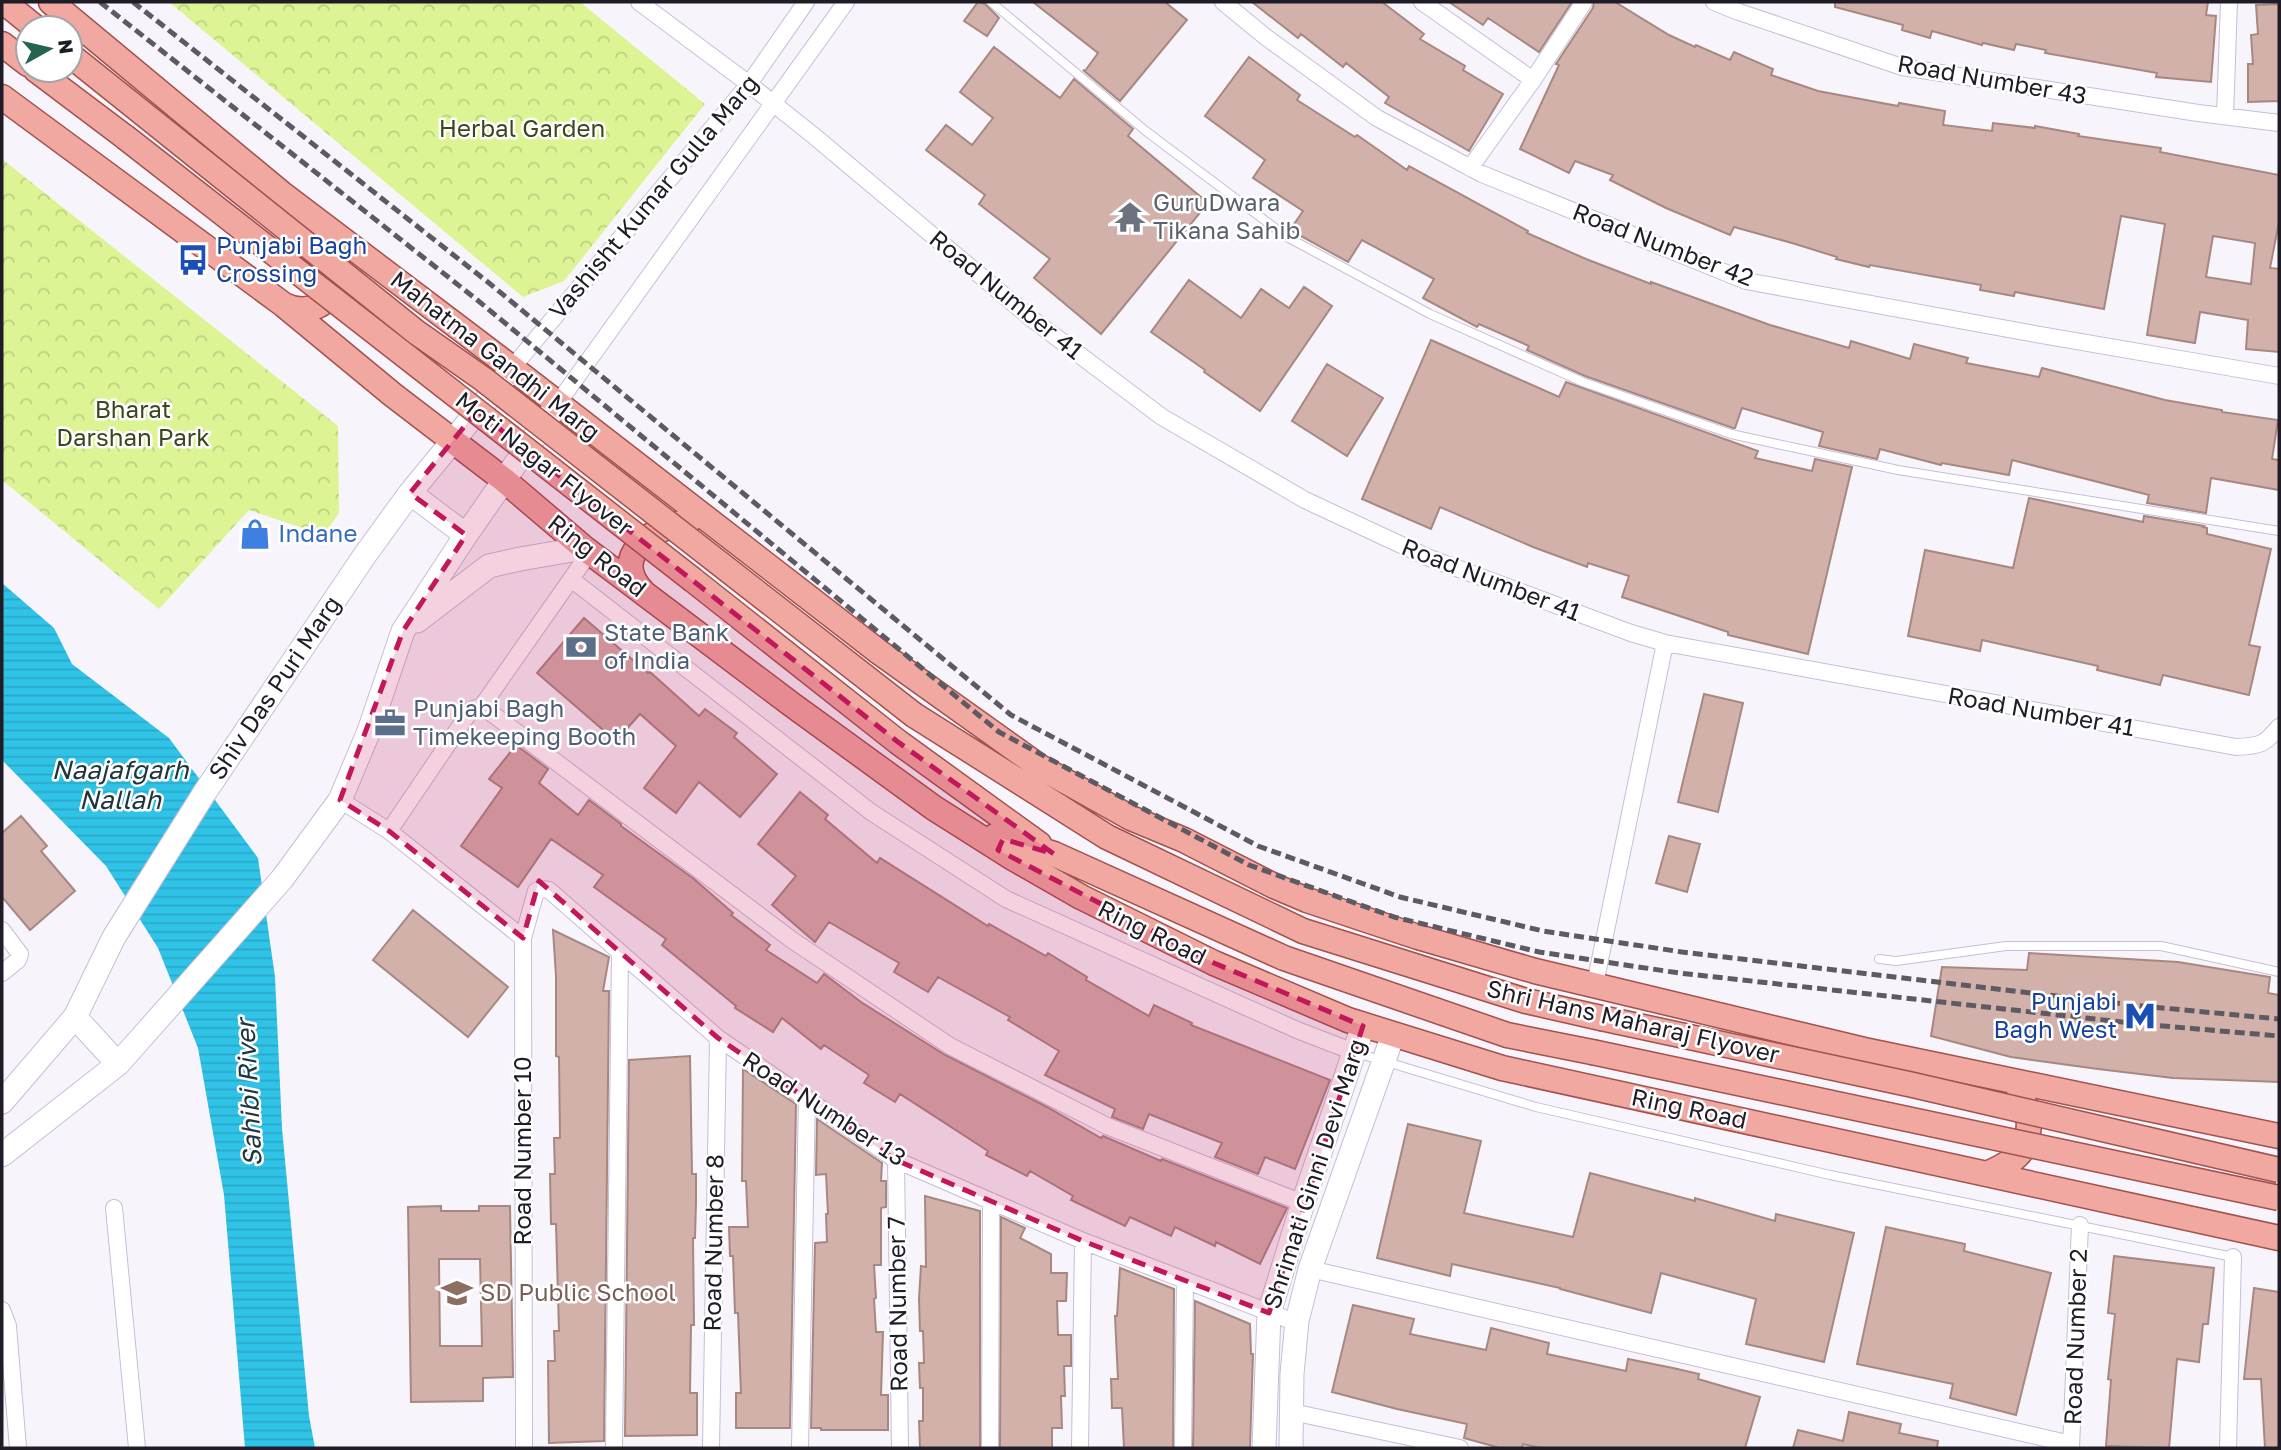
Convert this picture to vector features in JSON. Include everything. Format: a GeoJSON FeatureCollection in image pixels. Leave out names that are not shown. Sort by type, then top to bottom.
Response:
{"type":"FeatureCollection","features":[{"type":"Feature","properties":{"kind":"main road"},"geometry":{"type":"LineString","coordinates":[[4,2],[19,14]]}},
{"type":"Feature","properties":{"kind":"main road","name":"Mahatma Gandhi Marg"},"geometry":{"type":"LineString","coordinates":[[51,2],[308,213],[879,652],[1040,767],[1131,818],[1184,839],[1274,886]]}},
{"type":"Feature","properties":{"kind":"main road","name":"Shri Hans Maharaj Flyover"},"geometry":{"type":"LineString","coordinates":[[84,66],[416,332],[483,379],[914,715],[1107,838],[1303,931],[1526,1001],[1913,1084],[2279,1170]]}},
{"type":"Feature","properties":{"kind":"main road","name":"Moti Nagar Flyover"},"geometry":{"type":"LineString","coordinates":[[54,84],[898,742],[1054,854]]}},
{"type":"Feature","properties":{"kind":"main road","name":"Ring Road"},"geometry":{"type":"LineString","coordinates":[[2,97],[284,305],[393,395],[504,480],[587,550],[934,808],[1081,897],[1214,963],[1363,1026],[1502,1068],[2279,1238]]}},
{"type":"Feature","properties":{"kind":"main road"},"geometry":{"type":"LineString","coordinates":[[284,305],[302,311],[320,305],[332,291],[338,278],[335,252],[308,213]]}},
{"type":"Feature","properties":{"kind":"main road","name":"Vashisht Kumar Gulla Marg"},"geometry":{"type":"LineString","coordinates":[[495,388],[512,368]]}},
{"type":"Feature","properties":{"kind":"main road","name":"Shiv Das Puri Marg"},"geometry":{"type":"LineString","coordinates":[[2,1102],[75,1017],[114,937],[205,792],[365,555],[410,493],[495,388]]}},
{"type":"Feature","properties":{"kind":"main road"},"geometry":{"type":"LineString","coordinates":[[2,1155],[118,1064],[282,879],[340,800],[369,731],[404,631],[466,535],[558,403]]}},
{"type":"Feature","properties":{"kind":"main road"},"geometry":{"type":"LineString","coordinates":[[410,493],[466,535]]}},
{"type":"Feature","properties":{"kind":"main road"},"geometry":{"type":"LineString","coordinates":[[646,594],[635,581],[632,572],[638,547],[650,534],[662,528],[707,520]]}},
{"type":"Feature","properties":{"kind":"main road"},"geometry":{"type":"LineString","coordinates":[[404,631],[489,566],[587,550]]}},
{"type":"Feature","properties":{"kind":"main road"},"geometry":{"type":"LineString","coordinates":[[934,808],[1001,839],[1054,854]]}},
{"type":"Feature","properties":{"kind":"main road"},"geometry":{"type":"LineString","coordinates":[[1107,838],[1171,850],[1418,937],[1535,971],[1864,1050],[2279,1136]]}},
{"type":"Feature","properties":{"kind":"main road","name":"Shri Hans Maharaj Flyover"},"geometry":{"type":"LineString","coordinates":[[1054,854],[1284,958],[1507,1035],[2279,1198]]}},
{"type":"Feature","properties":{"kind":"main road"},"geometry":{"type":"LineString","coordinates":[[75,1017],[118,1064]]}},
{"type":"Feature","properties":{"kind":"main road","name":"Shrimati Ginni Devi Marg"},"geometry":{"type":"LineString","coordinates":[[1264,1448],[1269,1313],[1363,1026]]}},
{"type":"Feature","properties":{"kind":"main road","name":"Shrimati Ginni Devi Marg"},"geometry":{"type":"LineString","coordinates":[[1292,1448],[1292,1374],[1297,1323],[1310,1269],[1393,1035]]}},
{"type":"Feature","properties":{"kind":"main road"},"geometry":{"type":"LineString","coordinates":[[1987,1174],[2018,1155],[2026,1143],[2029,1128],[2028,1113],[2023,1100],[2001,1078]]}},
{"type":"Feature","properties":{"kind":"street","name":"Road Number 41"},"geometry":{"type":"LineString","coordinates":[[639,2],[749,84],[1032,319],[1162,417],[1304,500],[1427,557],[1631,633],[1665,643],[2236,747],[2267,742],[2279,727]]}},
{"type":"Feature","properties":{"kind":"street","name":"Vashisht Kumar Gulla Marg"},"geometry":{"type":"LineString","coordinates":[[512,368],[749,84],[807,2]]}},
{"type":"Feature","properties":{"kind":"street","name":"Vashisht Kumar Gulla Marg"},"geometry":{"type":"LineString","coordinates":[[558,403],[846,2]]}},
{"type":"Feature","properties":{"kind":"street","name":"Road Number 42"},"geometry":{"type":"LineString","coordinates":[[1223,2],[1377,118],[1470,168],[1746,281],[2279,376]]}},
{"type":"Feature","properties":{"kind":"street"},"geometry":{"type":"LineString","coordinates":[[1422,2],[1534,80]]}},
{"type":"Feature","properties":{"kind":"street"},"geometry":{"type":"LineString","coordinates":[[1470,168],[1534,80],[1584,2]]}},
{"type":"Feature","properties":{"kind":"street","name":"Road Number 43"},"geometry":{"type":"LineString","coordinates":[[1714,2],[1902,67],[2279,123]]}},
{"type":"Feature","properties":{"kind":"street"},"geometry":{"type":"LineString","coordinates":[[2225,116],[2229,2]]}},
{"type":"Feature","properties":{"kind":"street"},"geometry":{"type":"LineString","coordinates":[[389,831],[471,710],[482,706],[571,579],[587,550]]}},
{"type":"Feature","properties":{"kind":"street"},"geometry":{"type":"LineString","coordinates":[[571,579],[871,812],[1006,899],[1297,1030],[1354,1052]]}},
{"type":"Feature","properties":{"kind":"street"},"geometry":{"type":"LineString","coordinates":[[1595,984],[1665,643]]}},
{"type":"Feature","properties":{"kind":"street"},"geometry":{"type":"LineString","coordinates":[[482,706],[792,940],[950,1046],[1107,1126],[1303,1203]]}},
{"type":"Feature","properties":{"kind":"street"},"geometry":{"type":"LineString","coordinates":[[340,800],[389,831],[523,938]]}},
{"type":"Feature","properties":{"kind":"street","name":"Road Number 10"},"geometry":{"type":"LineString","coordinates":[[524,1448],[523,938],[536,891],[549,890]]}},
{"type":"Feature","properties":{"kind":"street","name":"Road Number 13"},"geometry":{"type":"LineString","coordinates":[[549,890],[718,1038],[896,1160],[1083,1241],[1297,1323]]}},
{"type":"Feature","properties":{"kind":"street"},"geometry":{"type":"LineString","coordinates":[[2,930],[20,954],[18,960],[2,974]]}},
{"type":"Feature","properties":{"kind":"street"},"geometry":{"type":"LineString","coordinates":[[614,1448],[620,954]]}},
{"type":"Feature","properties":{"kind":"street","name":"Road Number 8"},"geometry":{"type":"LineString","coordinates":[[711,1448],[718,1038]]}},
{"type":"Feature","properties":{"kind":"street"},"geometry":{"type":"LineString","coordinates":[[800,1448],[807,1098]]}},
{"type":"Feature","properties":{"kind":"street","name":"Road Number 7"},"geometry":{"type":"LineString","coordinates":[[896,1160],[900,1448]]}},
{"type":"Feature","properties":{"kind":"street"},"geometry":{"type":"LineString","coordinates":[[989,1448],[991,1201]]}},
{"type":"Feature","properties":{"kind":"street"},"geometry":{"type":"LineString","coordinates":[[114,1208],[137,1448]]}},
{"type":"Feature","properties":{"kind":"street","name":"Road Number 2"},"geometry":{"type":"LineString","coordinates":[[2071,1446],[2080,1225]]}},
{"type":"Feature","properties":{"kind":"street"},"geometry":{"type":"LineString","coordinates":[[1080,1448],[1083,1241]]}},
{"type":"Feature","properties":{"kind":"street"},"geometry":{"type":"LineString","coordinates":[[2228,1448],[2234,1257]]}},
{"type":"Feature","properties":{"kind":"street"},"geometry":{"type":"LineString","coordinates":[[1310,1269],[2071,1446]]}},
{"type":"Feature","properties":{"kind":"street"},"geometry":{"type":"LineString","coordinates":[[1183,1448],[1185,1280]]}},
{"type":"Feature","properties":{"kind":"street"},"geometry":{"type":"LineString","coordinates":[[2,1310],[18,1448]]}},
{"type":"Feature","properties":{"kind":"street"},"geometry":{"type":"LineString","coordinates":[[1292,1412],[1460,1448]]}},
{"type":"Feature","properties":{"kind":"lane"},"geometry":{"type":"LineString","coordinates":[[991,2],[1147,132],[1287,237],[1430,314],[1583,382],[1731,434],[1898,470],[2279,531]]}},
{"type":"Feature","properties":{"kind":"lane"},"geometry":{"type":"LineString","coordinates":[[1879,959],[1896,961],[2006,946],[2161,946],[2279,972]]}},
{"type":"Feature","properties":{"kind":"lane"},"geometry":{"type":"LineString","coordinates":[[1354,1052],[1549,1110],[1830,1175],[2234,1257]]}},
{"type":"Feature","properties":{"kind":"highlighted area"},"geometry":{"type":"Polygon","coordinates":[[[477,411],[898,742],[1054,854],[1003,839],[998,850],[1214,963],[1363,1026],[1269,1313],[1083,1241],[896,1160],[718,1038],[539,881],[523,938],[389,831],[340,800],[403,631],[466,535],[410,493],[477,411]]]}},
{"type":"Feature","properties":{"kind":"green space","name":"Herbal Garden"},"geometry":{"type":"Polygon","coordinates":[[[169,2],[580,2],[705,104],[564,281],[523,297],[169,2]]]}},
{"type":"Feature","properties":{"kind":"green space","name":"Bharat Darshan Park"},"geometry":{"type":"Polygon","coordinates":[[[2,159],[338,426],[339,513],[324,535],[249,510],[159,609],[2,480],[2,159]]]}},
{"type":"Feature","properties":{"kind":"water","name":"Naajafgarh Nallah"},"geometry":{"type":"Polygon","coordinates":[[[2,583],[54,628],[72,664],[169,738],[258,858],[275,977],[282,1128],[309,1416],[315,1448],[245,1448],[224,1195],[198,1048],[158,948],[106,866],[2,760],[2,583]]]}},
{"type":"Feature","properties":{"kind":"building"},"geometry":{"type":"Polygon","coordinates":[[[978,2],[985,4],[999,18],[987,36],[964,21],[978,2]]]}},
{"type":"Feature","properties":{"kind":"building"},"geometry":{"type":"Polygon","coordinates":[[[1033,2],[1165,2],[1187,20],[1120,101],[1083,70],[1085,71],[1098,53],[1033,2]]]}},
{"type":"Feature","properties":{"kind":"building"},"geometry":{"type":"Polygon","coordinates":[[[1252,2],[1382,2],[1424,34],[1420,39],[1465,66],[1463,70],[1503,94],[1469,151],[1385,103],[1389,97],[1346,63],[1343,67],[1301,34],[1298,38],[1252,2]]]}},
{"type":"Feature","properties":{"kind":"building"},"geometry":{"type":"Polygon","coordinates":[[[1449,2],[1572,2],[1539,52],[1488,18],[1483,25],[1449,2]]]}},
{"type":"Feature","properties":{"kind":"building"},"geometry":{"type":"Polygon","coordinates":[[[1594,2],[1615,2],[1669,35],[1695,47],[1696,45],[1730,60],[1734,52],[1773,69],[1771,75],[1818,91],[1898,106],[1899,103],[1945,111],[1943,125],[1992,131],[1993,123],[2035,126],[2079,134],[2078,136],[2161,148],[2160,152],[2279,175],[2279,222],[2270,268],[2279,269],[2279,352],[2246,349],[2248,320],[2200,312],[2195,343],[2147,335],[2165,224],[2121,216],[2104,309],[2015,292],[2014,296],[1980,290],[1981,285],[1870,265],[1869,267],[1734,227],[1730,235],[1666,208],[1610,180],[1613,175],[1575,161],[1569,173],[1520,149],[1559,65],[1556,64],[1593,8],[1594,2]],[[2213,236],[2206,277],[2251,284],[2255,243],[2213,236]]]}},
{"type":"Feature","properties":{"kind":"building"},"geometry":{"type":"Polygon","coordinates":[[[1835,2],[2208,2],[2206,15],[2216,16],[2211,82],[2156,77],[2157,73],[2045,53],[2046,50],[2016,44],[2014,50],[1983,43],[1982,45],[1932,31],[1930,38],[1902,30],[1903,25],[1835,7],[1835,2]]]}},
{"type":"Feature","properties":{"kind":"building"},"geometry":{"type":"Polygon","coordinates":[[[2279,4],[2279,101],[2248,102],[2248,64],[2253,64],[2251,35],[2258,34],[2256,5],[2279,4]]]}},
{"type":"Feature","properties":{"kind":"building"},"geometry":{"type":"Polygon","coordinates":[[[994,47],[1060,98],[1074,79],[1133,129],[1128,136],[1208,203],[1101,334],[1034,278],[1050,259],[979,204],[985,195],[926,150],[946,125],[972,145],[993,118],[960,92],[994,47]]]}},
{"type":"Feature","properties":{"kind":"building"},"geometry":{"type":"Polygon","coordinates":[[[1249,57],[1300,95],[1297,100],[1355,137],[1357,135],[1407,170],[1409,166],[1528,231],[1527,233],[1651,284],[1770,325],[1849,348],[1851,341],[1910,359],[1914,344],[1968,358],[1966,363],[2039,377],[2042,368],[2165,400],[2278,420],[2272,459],[2279,460],[2279,490],[2211,478],[2206,513],[2147,503],[2149,495],[2012,460],[2009,475],[1942,463],[1941,465],[1880,449],[1877,459],[1819,446],[1823,432],[1742,408],[1733,428],[1585,376],[1527,350],[1529,346],[1479,324],[1477,327],[1423,298],[1434,279],[1362,240],[1348,262],[1290,230],[1303,211],[1253,178],[1265,160],[1205,116],[1249,57]]]}},
{"type":"Feature","properties":{"kind":"building"},"geometry":{"type":"Polygon","coordinates":[[[1189,280],[1241,318],[1261,289],[1289,308],[1304,287],[1332,306],[1260,411],[1151,332],[1189,280]]]}},
{"type":"Feature","properties":{"kind":"building"},"geometry":{"type":"Polygon","coordinates":[[[1431,340],[1559,397],[1566,382],[1758,451],[1755,458],[1812,471],[1815,459],[1852,467],[1808,654],[1728,635],[1728,632],[1622,597],[1629,576],[1588,563],[1587,567],[1440,507],[1431,529],[1362,499],[1431,340]]]}},
{"type":"Feature","properties":{"kind":"building"},"geometry":{"type":"Polygon","coordinates":[[[1327,364],[1383,398],[1347,456],[1292,421],[1327,364]]]}},
{"type":"Feature","properties":{"kind":"building"},"geometry":{"type":"Polygon","coordinates":[[[2029,498],[2143,522],[2144,516],[2204,526],[2207,528],[2207,534],[2271,549],[2249,645],[2260,647],[2249,695],[2163,675],[2160,685],[2097,670],[2098,666],[1982,640],[1980,651],[1908,636],[1925,550],[2013,568],[2029,498]]]}},
{"type":"Feature","properties":{"kind":"building"},"geometry":{"type":"Polygon","coordinates":[[[584,618],[699,716],[705,709],[737,733],[734,737],[777,774],[740,817],[699,782],[676,813],[644,788],[676,746],[640,714],[616,741],[537,673],[584,618]]]}},
{"type":"Feature","properties":{"kind":"building"},"geometry":{"type":"Polygon","coordinates":[[[1704,694],[1743,703],[1718,812],[1678,802],[1704,694]]]}},
{"type":"Feature","properties":{"kind":"building"},"geometry":{"type":"Polygon","coordinates":[[[516,745],[548,769],[539,783],[578,815],[589,800],[694,879],[733,913],[731,915],[770,945],[766,950],[817,983],[824,974],[861,1002],[945,1055],[1101,1138],[1103,1136],[1161,1161],[1162,1159],[1287,1208],[1260,1264],[1216,1242],[1215,1246],[1175,1227],[1171,1236],[1130,1217],[1125,1226],[1071,1200],[1073,1196],[1030,1171],[1027,1176],[986,1155],[988,1151],[900,1094],[895,1102],[864,1083],[869,1075],[824,1045],[821,1049],[782,1018],[773,1032],[735,1008],[736,1006],[662,945],[666,939],[594,887],[603,875],[551,839],[518,887],[461,846],[502,788],[489,779],[516,745]]]}},
{"type":"Feature","properties":{"kind":"building"},"geometry":{"type":"Polygon","coordinates":[[[800,792],[828,815],[825,819],[877,863],[880,858],[988,926],[989,924],[1046,956],[1048,953],[1087,977],[1086,980],[1149,1016],[1154,1005],[1192,1023],[1191,1025],[1330,1080],[1295,1169],[1265,1157],[1258,1174],[1215,1157],[1222,1143],[1149,1114],[1143,1129],[1112,1117],[1115,1109],[1045,1075],[1059,1051],[1008,1020],[1010,1017],[938,977],[928,992],[894,972],[899,963],[829,922],[815,942],[772,905],[796,876],[758,844],[800,792]]]}},
{"type":"Feature","properties":{"kind":"building"},"geometry":{"type":"Polygon","coordinates":[[[21,816],[47,846],[41,851],[75,891],[30,930],[2,897],[2,833],[21,816]]]}},
{"type":"Feature","properties":{"kind":"building"},"geometry":{"type":"Polygon","coordinates":[[[1669,836],[1700,844],[1687,892],[1656,883],[1669,836]]]}},
{"type":"Feature","properties":{"kind":"building"},"geometry":{"type":"Polygon","coordinates":[[[413,910],[508,987],[468,1037],[373,960],[413,910]]]}},
{"type":"Feature","properties":{"kind":"building"},"geometry":{"type":"Polygon","coordinates":[[[553,930],[609,957],[603,991],[609,991],[604,1441],[549,1443],[548,1361],[555,1361],[554,1331],[559,1331],[556,1224],[551,1224],[550,1174],[555,1174],[554,1138],[560,1138],[553,930]]]}},
{"type":"Feature","properties":{"kind":"building"},"geometry":{"type":"Polygon","coordinates":[[[2029,953],[2178,962],[2270,977],[2268,993],[2279,995],[2279,1082],[2173,1078],[2098,1069],[2011,1057],[1931,1036],[1942,967],[2027,970],[2029,953]]]}},
{"type":"Feature","properties":{"kind":"building"},"geometry":{"type":"Polygon","coordinates":[[[690,1056],[692,1174],[696,1174],[696,1202],[690,1393],[697,1393],[697,1435],[625,1436],[629,1060],[690,1056]]]}},
{"type":"Feature","properties":{"kind":"building"},"geometry":{"type":"Polygon","coordinates":[[[743,1069],[796,1104],[790,1428],[736,1428],[736,1393],[741,1393],[738,1313],[735,1313],[729,1227],[748,1227],[746,1181],[742,1181],[743,1069]]]}},
{"type":"Feature","properties":{"kind":"building"},"geometry":{"type":"Polygon","coordinates":[[[817,1119],[882,1163],[881,1181],[886,1181],[886,1207],[881,1208],[881,1265],[874,1265],[874,1299],[876,1332],[883,1332],[881,1395],[888,1395],[888,1430],[811,1428],[815,1243],[827,1242],[828,1214],[826,1174],[816,1175],[817,1119]]]}},
{"type":"Feature","properties":{"kind":"building"},"geometry":{"type":"Polygon","coordinates":[[[1408,1124],[1481,1141],[1464,1213],[1573,1237],[1590,1173],[1695,1201],[1695,1198],[1775,1221],[1776,1214],[1854,1233],[1824,1362],[1746,1344],[1756,1299],[1661,1273],[1651,1313],[1560,1288],[1452,1264],[1450,1276],[1377,1258],[1408,1124]]]}},
{"type":"Feature","properties":{"kind":"building"},"geometry":{"type":"Polygon","coordinates":[[[925,1196],[980,1211],[980,1448],[920,1448],[919,1421],[923,1421],[923,1388],[920,1388],[919,1363],[924,1363],[919,1299],[921,1266],[926,1267],[925,1196]]]}},
{"type":"Feature","properties":{"kind":"building"},"geometry":{"type":"Polygon","coordinates":[[[441,1206],[441,1211],[479,1211],[479,1206],[510,1206],[513,1377],[483,1378],[483,1401],[411,1402],[408,1207],[441,1206]],[[439,1259],[440,1346],[482,1346],[480,1259],[439,1259]]]}},
{"type":"Feature","properties":{"kind":"building"},"geometry":{"type":"Polygon","coordinates":[[[1001,1217],[1025,1228],[1020,1238],[1051,1254],[1051,1273],[1067,1273],[1066,1301],[1057,1301],[1058,1335],[1071,1335],[1071,1366],[1064,1366],[1062,1428],[1052,1428],[1052,1448],[1000,1448],[1001,1217]]]}},
{"type":"Feature","properties":{"kind":"building"},"geometry":{"type":"Polygon","coordinates":[[[1886,1227],[1965,1244],[1964,1251],[2051,1273],[2016,1415],[1950,1398],[1953,1384],[1857,1364],[1886,1227]]]}},
{"type":"Feature","properties":{"kind":"building"},"geometry":{"type":"Polygon","coordinates":[[[2114,1256],[2214,1268],[2208,1324],[2203,1324],[2199,1362],[2177,1359],[2169,1448],[2106,1446],[2111,1380],[2108,1379],[2115,1314],[2108,1313],[2114,1256]]]}},
{"type":"Feature","properties":{"kind":"building"},"geometry":{"type":"Polygon","coordinates":[[[1120,1268],[1174,1289],[1173,1448],[1124,1448],[1122,1408],[1112,1408],[1111,1379],[1118,1379],[1115,1316],[1120,1268]]]}},
{"type":"Feature","properties":{"kind":"building"},"geometry":{"type":"Polygon","coordinates":[[[2254,1288],[2279,1292],[2279,1448],[2265,1448],[2261,1379],[2244,1379],[2254,1288]]]}},
{"type":"Feature","properties":{"kind":"building"},"geometry":{"type":"Polygon","coordinates":[[[1195,1301],[1250,1324],[1253,1354],[1250,1448],[1193,1448],[1195,1301]]]}},
{"type":"Feature","properties":{"kind":"building"},"geometry":{"type":"Polygon","coordinates":[[[1353,1305],[1414,1319],[1410,1334],[1486,1350],[1491,1328],[1549,1343],[1547,1354],[1626,1371],[1628,1359],[1699,1374],[1698,1379],[1760,1397],[1745,1448],[1541,1448],[1523,1444],[1522,1448],[1500,1448],[1464,1438],[1467,1424],[1332,1392],[1353,1305]]]}},
{"type":"Feature","properties":{"kind":"building"},"geometry":{"type":"Polygon","coordinates":[[[1849,1412],[1901,1424],[1899,1433],[1938,1441],[1937,1448],[1793,1448],[1798,1430],[1843,1441],[1849,1412]]]}},
{"type":"Feature","properties":{"kind":"railway"},"geometry":{"type":"LineString","coordinates":[[100,2],[476,299],[999,732],[1249,865],[1394,917],[1539,952],[1679,973],[2140,1024],[2279,1036]]}},
{"type":"Feature","properties":{"kind":"railway"},"geometry":{"type":"LineString","coordinates":[[133,2],[489,283],[1011,715],[1258,846],[1400,897],[1543,931],[1682,952],[2142,1006],[2279,1019]]}},
{"type":"Feature","properties":{"kind":"place","name":"GuruDwara Tikana Sahib"},"geometry":{"type":"Point","coordinates":[1130,217]}},
{"type":"Feature","properties":{"kind":"place","name":"Punjabi Bagh Crossing"},"geometry":{"type":"Point","coordinates":[193,260]}},
{"type":"Feature","properties":{"kind":"place","name":"Indane"},"geometry":{"type":"Point","coordinates":[255,534]}},
{"type":"Feature","properties":{"kind":"place","name":"State Bank of India"},"geometry":{"type":"Point","coordinates":[581,647]}},
{"type":"Feature","properties":{"kind":"place","name":"Punjabi Bagh Timekeeping Booth"},"geometry":{"type":"Point","coordinates":[390,723]}},
{"type":"Feature","properties":{"kind":"place","name":"Punjabi Bagh West"},"geometry":{"type":"Point","coordinates":[2140,1016]}},
{"type":"Feature","properties":{"kind":"place","name":"SD Public School"},"geometry":{"type":"Point","coordinates":[457,1293]}},
{"type":"Feature","properties":{"kind":"water label","name":"Sahibi River"},"geometry":{"type":"Point","coordinates":[249,1093]}}]}
